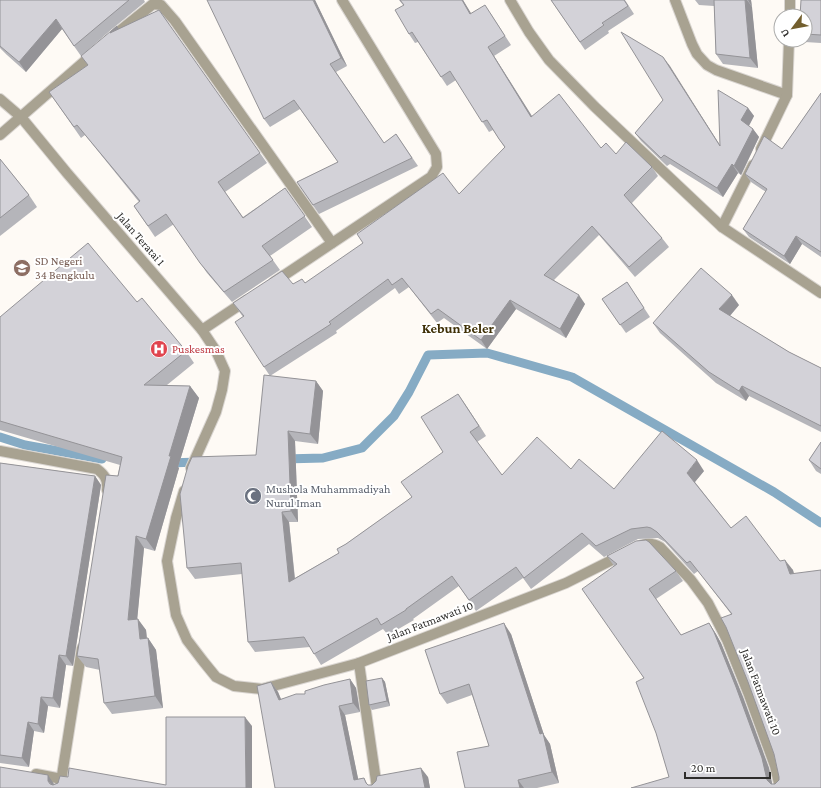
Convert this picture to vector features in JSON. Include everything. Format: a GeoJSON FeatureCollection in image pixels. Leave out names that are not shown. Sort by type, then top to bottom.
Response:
{"type":"FeatureCollection","features":[{"type":"Feature","properties":{"kind":"street"},"geometry":{"type":"LineString","coordinates":[[267,286],[431,177],[437,168],[436,154],[342,0]]}},
{"type":"Feature","properties":{"kind":"street"},"geometry":{"type":"LineString","coordinates":[[510,0],[529,32],[549,60],[606,117],[722,227],[821,293]]}},
{"type":"Feature","properties":{"kind":"street"},"geometry":{"type":"LineString","coordinates":[[675,0],[696,54],[707,65],[716,70],[787,95]]}},
{"type":"Feature","properties":{"kind":"street"},"geometry":{"type":"LineString","coordinates":[[0,135],[153,4],[161,5],[175,21],[332,243]]}},
{"type":"Feature","properties":{"kind":"street"},"geometry":{"type":"LineString","coordinates":[[722,227],[787,95],[789,48]]}},
{"type":"Feature","properties":{"kind":"street","name":"Jalan Teratai 1"},"geometry":{"type":"LineString","coordinates":[[0,99],[21,117],[67,173],[202,330],[216,351],[225,371],[216,412]]}},
{"type":"Feature","properties":{"kind":"street"},"geometry":{"type":"LineString","coordinates":[[202,330],[254,295]]}},
{"type":"Feature","properties":{"kind":"street","name":"Jalan Fatmawati 10"},"geometry":{"type":"LineString","coordinates":[[216,412],[188,478],[176,518],[167,561],[176,616],[187,640],[216,677],[234,686],[262,689],[359,663],[566,583],[641,545],[655,544],[660,547],[691,580],[708,603],[727,640],[775,766],[780,788]]}},
{"type":"Feature","properties":{"kind":"street"},"geometry":{"type":"LineString","coordinates":[[0,451],[97,469],[102,472],[108,483],[105,498]]}},
{"type":"Feature","properties":{"kind":"street"},"geometry":{"type":"LineString","coordinates":[[23,772],[61,783],[84,639]]}},
{"type":"Feature","properties":{"kind":"street"},"geometry":{"type":"LineString","coordinates":[[359,663],[377,788]]}},
{"type":"Feature","properties":{"kind":"building"},"geometry":{"type":"Polygon","coordinates":[[[0,0],[129,0],[74,46],[56,19],[19,62],[0,46],[0,0]]]}},
{"type":"Feature","properties":{"kind":"building"},"geometry":{"type":"Polygon","coordinates":[[[207,0],[313,0],[341,58],[330,64],[384,143],[396,134],[412,158],[313,205],[297,182],[338,162],[294,100],[264,119],[207,0]]]}},
{"type":"Feature","properties":{"kind":"building"},"geometry":{"type":"Polygon","coordinates":[[[400,0],[462,0],[470,14],[485,5],[505,36],[488,47],[531,117],[559,94],[601,148],[606,143],[616,154],[626,142],[652,167],[624,195],[662,238],[629,267],[592,226],[544,275],[579,295],[560,329],[510,300],[481,340],[438,309],[431,314],[402,278],[392,285],[388,279],[329,322],[331,324],[264,367],[235,322],[244,316],[233,303],[282,271],[293,284],[302,279],[305,283],[363,243],[357,234],[443,173],[459,194],[505,147],[487,120],[482,122],[450,71],[441,77],[412,32],[409,34],[395,10],[404,5],[400,0]]]}},
{"type":"Feature","properties":{"kind":"building"},"geometry":{"type":"Polygon","coordinates":[[[551,0],[624,0],[628,6],[602,23],[604,25],[580,42],[551,0]]]}},
{"type":"Feature","properties":{"kind":"building"},"geometry":{"type":"Polygon","coordinates":[[[714,0],[745,0],[750,58],[716,54],[714,0]]]}},
{"type":"Feature","properties":{"kind":"building"},"geometry":{"type":"Polygon","coordinates":[[[801,0],[821,0],[821,35],[813,34],[813,8],[800,8],[801,0]]]}},
{"type":"Feature","properties":{"kind":"building"},"geometry":{"type":"Polygon","coordinates":[[[159,10],[260,153],[218,182],[243,218],[285,188],[305,216],[262,246],[273,260],[224,292],[200,263],[166,214],[148,226],[134,206],[140,201],[77,125],[74,127],[49,92],[88,65],[81,56],[117,26],[110,33],[159,10]]]}},
{"type":"Feature","properties":{"kind":"building"},"geometry":{"type":"Polygon","coordinates":[[[621,32],[663,57],[720,146],[718,90],[748,108],[741,120],[753,129],[734,166],[732,164],[717,188],[664,155],[661,158],[635,133],[663,100],[621,32]]]}},
{"type":"Feature","properties":{"kind":"building"},"geometry":{"type":"Polygon","coordinates":[[[821,93],[821,252],[796,236],[784,256],[743,229],[767,189],[745,174],[764,136],[782,149],[821,93]]]}},
{"type":"Feature","properties":{"kind":"building"},"geometry":{"type":"Polygon","coordinates":[[[0,159],[29,195],[0,218],[0,159]]]}},
{"type":"Feature","properties":{"kind":"building"},"geometry":{"type":"Polygon","coordinates":[[[88,243],[137,302],[142,298],[186,351],[144,385],[190,386],[146,539],[136,536],[128,620],[138,619],[140,639],[148,638],[155,696],[104,703],[98,659],[77,656],[106,475],[118,476],[122,457],[0,421],[0,317],[88,243]]]}},
{"type":"Feature","properties":{"kind":"building"},"geometry":{"type":"Polygon","coordinates":[[[701,268],[732,295],[719,309],[789,352],[821,368],[821,426],[742,386],[739,391],[709,372],[653,323],[701,268]]]}},
{"type":"Feature","properties":{"kind":"building"},"geometry":{"type":"Polygon","coordinates":[[[627,282],[644,308],[620,325],[602,299],[627,282]]]}},
{"type":"Feature","properties":{"kind":"building"},"geometry":{"type":"Polygon","coordinates":[[[264,375],[316,381],[310,434],[288,431],[291,511],[282,512],[289,582],[339,553],[337,549],[412,497],[401,482],[443,452],[421,417],[458,394],[479,426],[470,432],[502,475],[537,437],[571,469],[579,459],[614,489],[662,431],[697,460],[687,473],[731,528],[746,516],[780,561],[785,560],[790,574],[821,570],[821,788],[631,788],[669,777],[656,733],[636,682],[644,678],[582,589],[617,564],[607,556],[636,541],[646,540],[676,571],[649,589],[681,635],[709,623],[736,687],[762,758],[767,780],[771,784],[775,784],[779,780],[774,754],[748,682],[721,618],[732,614],[690,561],[687,563],[657,532],[651,528],[631,529],[596,546],[582,533],[524,578],[516,567],[469,600],[452,576],[406,610],[381,625],[377,618],[314,654],[304,637],[248,642],[241,563],[187,568],[180,494],[192,457],[256,455],[264,375]]]}},
{"type":"Feature","properties":{"kind":"building"},"geometry":{"type":"Polygon","coordinates":[[[821,442],[821,469],[809,460],[821,442]]]}},
{"type":"Feature","properties":{"kind":"building"},"geometry":{"type":"Polygon","coordinates":[[[0,463],[95,476],[66,656],[59,655],[53,698],[41,697],[38,724],[28,722],[22,758],[0,755],[0,463]]]}},
{"type":"Feature","properties":{"kind":"building"},"geometry":{"type":"Polygon","coordinates":[[[504,623],[540,734],[543,733],[552,772],[518,780],[520,788],[465,788],[457,752],[489,746],[469,684],[440,694],[425,650],[504,623]]]}},
{"type":"Feature","properties":{"kind":"building"},"geometry":{"type":"Polygon","coordinates":[[[382,678],[387,701],[369,705],[366,681],[382,678]]]}},
{"type":"Feature","properties":{"kind":"building"},"geometry":{"type":"Polygon","coordinates":[[[350,679],[353,703],[339,706],[354,780],[364,778],[368,785],[372,785],[376,781],[377,776],[421,768],[425,788],[275,788],[257,686],[271,682],[279,700],[296,694],[305,694],[305,691],[324,685],[350,679]]]}},
{"type":"Feature","properties":{"kind":"building"},"geometry":{"type":"Polygon","coordinates":[[[166,717],[245,717],[246,788],[0,788],[0,767],[48,775],[48,781],[53,785],[58,783],[60,776],[68,777],[69,768],[166,785],[166,717]]]}},
{"type":"Feature","properties":{"kind":"waterway"},"geometry":{"type":"LineString","coordinates":[[284,459],[323,458],[362,448],[394,416],[409,392],[428,355],[487,353],[572,377],[774,492],[821,523]]}},
{"type":"Feature","properties":{"kind":"waterway"},"geometry":{"type":"LineString","coordinates":[[0,437],[25,445],[102,459]]}},
{"type":"Feature","properties":{"kind":"waterway"},"geometry":{"type":"LineString","coordinates":[[168,463],[199,462]]}},
{"type":"Feature","properties":{"kind":"place","name":"SD Negeri 34 Bengkulu"},"geometry":{"type":"Point","coordinates":[22,268]}},
{"type":"Feature","properties":{"kind":"place","name":"Puskesmas"},"geometry":{"type":"Point","coordinates":[159,349]}},
{"type":"Feature","properties":{"kind":"place","name":"Mushola Muhammadiyah Nurul Iman"},"geometry":{"type":"Point","coordinates":[253,496]}},
{"type":"Feature","properties":{"kind":"district","name":"Kebun Beler"},"geometry":{"type":"Point","coordinates":[458,328]}}]}
